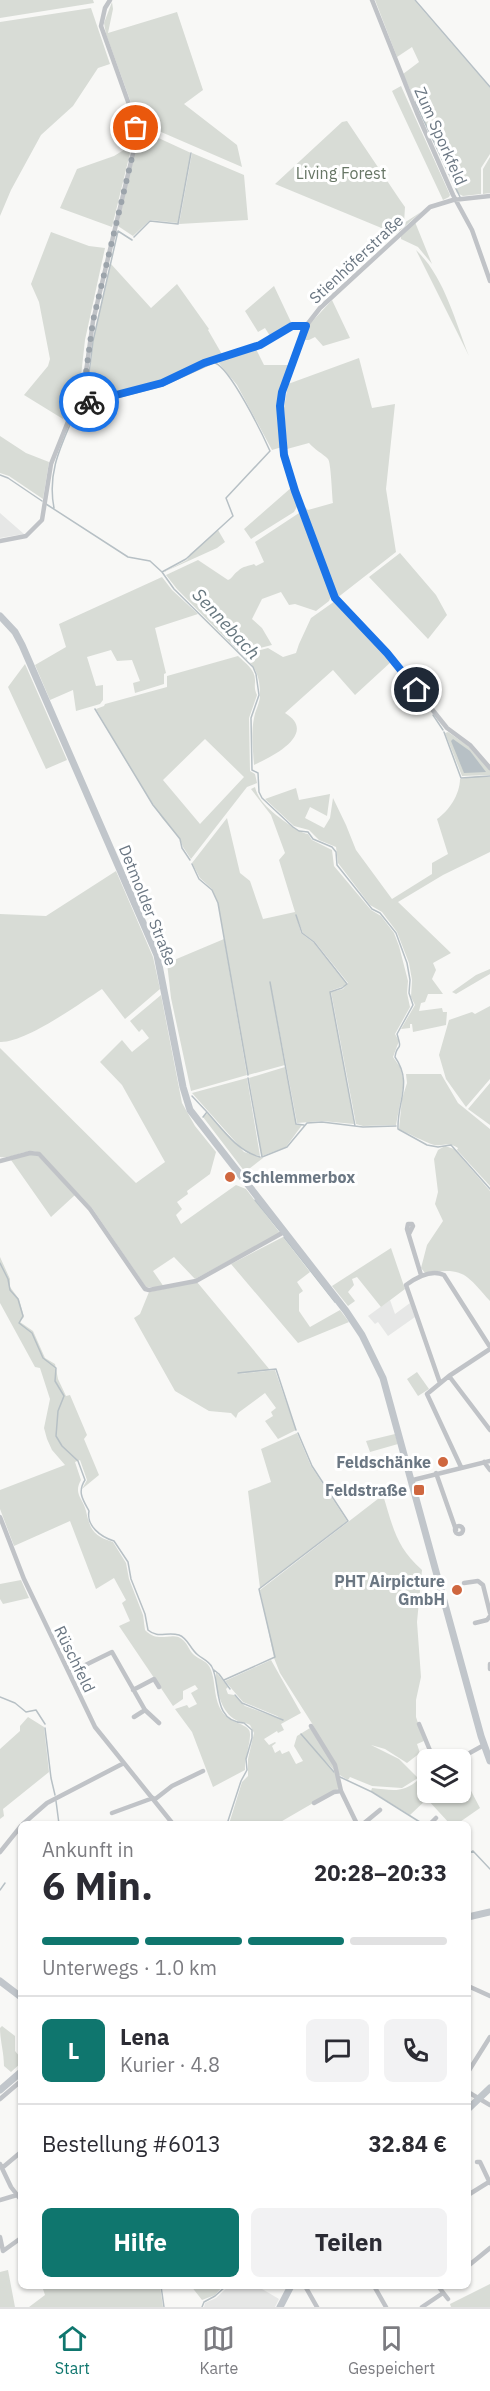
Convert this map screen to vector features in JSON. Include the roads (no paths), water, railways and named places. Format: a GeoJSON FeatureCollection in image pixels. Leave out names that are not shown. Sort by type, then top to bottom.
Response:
{"type":"FeatureCollection","features":[{"type":"Feature","properties":{"kind":"main road","name":"Detmolder Straße"},"geometry":{"type":"LineString","coordinates":[[0,616],[15,632],[22,645],[157,955],[183,1087],[190,1110],[346,1311],[372,1352],[390,1399],[490,1761]]}},
{"type":"Feature","properties":{"kind":"main road"},"geometry":{"type":"LineString","coordinates":[[471,1916],[490,1912]]}},
{"type":"Feature","properties":{"kind":"main road"},"geometry":{"type":"LineString","coordinates":[[0,1981],[18,1995]]}},
{"type":"Feature","properties":{"kind":"main road"},"geometry":{"type":"LineString","coordinates":[[0,2090],[18,2075]]}},
{"type":"Feature","properties":{"kind":"main road"},"geometry":{"type":"LineString","coordinates":[[471,2106],[490,2088]]}},
{"type":"Feature","properties":{"kind":"main road"},"geometry":{"type":"LineString","coordinates":[[280,2307],[289,2289]]}},
{"type":"Feature","properties":{"kind":"street"},"geometry":{"type":"LineString","coordinates":[[0,541],[18,538],[31,532],[40,524],[46,504],[51,464],[85,380],[93,321],[136,133],[136,124],[101,26],[101,20],[110,0]]}},
{"type":"Feature","properties":{"kind":"street","name":"Zum Sporkfeld"},"geometry":{"type":"LineString","coordinates":[[372,0],[408,94],[472,230],[490,281]]}},
{"type":"Feature","properties":{"kind":"street","name":"Stienhöferstraße"},"geometry":{"type":"LineString","coordinates":[[74,407],[162,383],[204,363],[260,345],[292,326],[306,326],[320,308],[423,213],[435,205],[490,196]]}},
{"type":"Feature","properties":{"kind":"street"},"geometry":{"type":"LineString","coordinates":[[306,326],[282,392],[280,406],[284,455],[301,509],[333,593],[343,607],[393,660],[447,728],[470,745],[490,768]]}},
{"type":"Feature","properties":{"kind":"street"},"geometry":{"type":"LineString","coordinates":[[0,1161],[30,1153],[39,1154],[90,1209],[145,1289],[149,1290],[196,1281],[284,1232]]}},
{"type":"Feature","properties":{"kind":"street"},"geometry":{"type":"LineString","coordinates":[[409,1234],[421,1275]]}},
{"type":"Feature","properties":{"kind":"street"},"geometry":{"type":"LineString","coordinates":[[440,1383],[406,1285],[421,1275],[437,1273],[444,1275],[490,1348],[449,1376],[440,1383],[428,1391],[428,1396],[461,1467]]}},
{"type":"Feature","properties":{"kind":"street"},"geometry":{"type":"LineString","coordinates":[[449,1376],[490,1430]]}},
{"type":"Feature","properties":{"kind":"street"},"geometry":{"type":"LineString","coordinates":[[413,1480],[487,1461],[490,1470]]}},
{"type":"Feature","properties":{"kind":"street"},"geometry":{"type":"LineString","coordinates":[[436,1473],[456,1530]]}},
{"type":"Feature","properties":{"kind":"street","name":"Rüschfeld"},"geometry":{"type":"LineString","coordinates":[[0,1517],[24,1579],[95,1727],[171,1821]]}},
{"type":"Feature","properties":{"kind":"street"},"geometry":{"type":"LineString","coordinates":[[464,1583],[478,1581],[483,1585],[490,1615],[487,1620],[475,1623]]}},
{"type":"Feature","properties":{"kind":"street"},"geometry":{"type":"LineString","coordinates":[[69,1672],[112,1652],[145,1710],[159,1723]]}},
{"type":"Feature","properties":{"kind":"street"},"geometry":{"type":"LineString","coordinates":[[133,1690],[154,1679],[159,1687]]}},
{"type":"Feature","properties":{"kind":"street"},"geometry":{"type":"LineString","coordinates":[[134,1718],[145,1710]]}},
{"type":"Feature","properties":{"kind":"street"},"geometry":{"type":"LineString","coordinates":[[419,1724],[429,1749]]}},
{"type":"Feature","properties":{"kind":"street"},"geometry":{"type":"LineString","coordinates":[[311,1726],[332,1759],[341,1791],[356,1821]]}},
{"type":"Feature","properties":{"kind":"street"},"geometry":{"type":"LineString","coordinates":[[471,1753],[487,1746]]}},
{"type":"Feature","properties":{"kind":"street"},"geometry":{"type":"LineString","coordinates":[[27,1821],[47,1803],[124,1762]]}},
{"type":"Feature","properties":{"kind":"street"},"geometry":{"type":"LineString","coordinates":[[112,1813],[153,1799],[172,1786],[203,1771]]}},
{"type":"Feature","properties":{"kind":"street"},"geometry":{"type":"LineString","coordinates":[[314,1803],[334,1792],[341,1791]]}},
{"type":"Feature","properties":{"kind":"street"},"geometry":{"type":"LineString","coordinates":[[367,1821],[380,1810]]}},
{"type":"Feature","properties":{"kind":"street"},"geometry":{"type":"LineString","coordinates":[[433,1821],[436,1818]]}},
{"type":"Feature","properties":{"kind":"street"},"geometry":{"type":"LineString","coordinates":[[0,1852],[18,1830]]}},
{"type":"Feature","properties":{"kind":"street"},"geometry":{"type":"LineString","coordinates":[[471,1987],[490,1996]]}},
{"type":"Feature","properties":{"kind":"street"},"geometry":{"type":"LineString","coordinates":[[471,2067],[490,2037]]}},
{"type":"Feature","properties":{"kind":"street"},"geometry":{"type":"LineString","coordinates":[[0,2099],[18,2084]]}},
{"type":"Feature","properties":{"kind":"street"},"geometry":{"type":"LineString","coordinates":[[471,2094],[490,2105]]}},
{"type":"Feature","properties":{"kind":"street"},"geometry":{"type":"LineString","coordinates":[[0,2200],[17,2195],[1,2166],[18,2154]]}},
{"type":"Feature","properties":{"kind":"street"},"geometry":{"type":"LineString","coordinates":[[471,2193],[490,2182],[480,2162],[477,2162]]}},
{"type":"Feature","properties":{"kind":"street"},"geometry":{"type":"LineString","coordinates":[[0,2180],[7,2178]]}},
{"type":"Feature","properties":{"kind":"street"},"geometry":{"type":"LineString","coordinates":[[0,2237],[3,2251],[18,2240]]}},
{"type":"Feature","properties":{"kind":"street"},"geometry":{"type":"LineString","coordinates":[[471,2264],[490,2248]]}},
{"type":"Feature","properties":{"kind":"street"},"geometry":{"type":"LineString","coordinates":[[307,2289],[317,2307]]}},
{"type":"Feature","properties":{"kind":"street"},"geometry":{"type":"LineString","coordinates":[[376,2289],[386,2307]]}},
{"type":"Feature","properties":{"kind":"street"},"geometry":{"type":"LineString","coordinates":[[440,2289],[448,2299]]}},
{"type":"Feature","properties":{"kind":"street"},"geometry":{"type":"LineString","coordinates":[[423,2307],[442,2293]]}},
{"type":"Feature","properties":{"kind":"waterway"},"geometry":{"type":"LineString","coordinates":[[415,0],[490,87]]}},
{"type":"Feature","properties":{"kind":"waterway"},"geometry":{"type":"LineString","coordinates":[[415,102],[460,197]]}},
{"type":"Feature","properties":{"kind":"waterway"},"geometry":{"type":"LineString","coordinates":[[134,237],[150,221],[178,224],[191,153]]}},
{"type":"Feature","properties":{"kind":"waterway"},"geometry":{"type":"LineString","coordinates":[[81,403],[88,382],[93,341],[118,231],[132,240]]}},
{"type":"Feature","properties":{"kind":"waterway"},"geometry":{"type":"LineString","coordinates":[[120,397],[162,386],[213,363]]}},
{"type":"Feature","properties":{"kind":"waterway"},"geometry":{"type":"LineString","coordinates":[[162,572],[186,559],[233,516],[226,498],[270,451],[237,388],[229,376],[215,363]]}},
{"type":"Feature","properties":{"kind":"waterway"},"geometry":{"type":"LineString","coordinates":[[54,508],[52,483],[57,459],[75,413],[81,407]]}},
{"type":"Feature","properties":{"kind":"waterway","name":"Sennebach"},"geometry":{"type":"LineString","coordinates":[[0,475],[42,501]]}},
{"type":"Feature","properties":{"kind":"waterway","name":"Sennebach"},"geometry":{"type":"LineString","coordinates":[[46,504],[128,557],[150,561],[162,572],[174,589],[253,667],[259,695],[251,718],[252,770],[258,773],[259,792],[262,798],[293,827],[299,831],[308,832],[313,839],[332,847],[336,852],[337,865],[372,909],[380,913],[396,933],[407,963],[410,980],[409,993],[413,1005],[397,1034],[400,1046],[395,1057],[400,1066],[404,1084],[398,1129],[427,1145],[438,1147],[451,1145],[490,1189]]}},
{"type":"Feature","properties":{"kind":"waterway"},"geometry":{"type":"LineString","coordinates":[[95,709],[153,805],[180,839],[182,848],[190,860]]}},
{"type":"Feature","properties":{"kind":"waterway"},"geometry":{"type":"LineString","coordinates":[[433,715],[443,730]]}},
{"type":"Feature","properties":{"kind":"waterway"},"geometry":{"type":"LineString","coordinates":[[444,732],[461,778],[490,776]]}},
{"type":"Feature","properties":{"kind":"waterway"},"geometry":{"type":"LineString","coordinates":[[192,864],[199,879],[212,890],[218,903],[248,1075]]}},
{"type":"Feature","properties":{"kind":"waterway"},"geometry":{"type":"LineString","coordinates":[[296,915],[302,933],[314,942],[347,984],[330,992],[355,1126]]}},
{"type":"Feature","properties":{"kind":"waterway"},"geometry":{"type":"LineString","coordinates":[[270,982],[296,1124],[304,1125]]}},
{"type":"Feature","properties":{"kind":"waterway"},"geometry":{"type":"LineString","coordinates":[[248,1078],[262,1157],[287,1147],[307,1123],[322,1122],[363,1127],[396,1126]]}},
{"type":"Feature","properties":{"kind":"waterway"},"geometry":{"type":"LineString","coordinates":[[192,1096],[207,1112]]}},
{"type":"Feature","properties":{"kind":"waterway"},"geometry":{"type":"LineString","coordinates":[[203,1117],[207,1112],[237,1145],[260,1157]]}},
{"type":"Feature","properties":{"kind":"waterway"},"geometry":{"type":"LineString","coordinates":[[255,1200],[280,1231]]}},
{"type":"Feature","properties":{"kind":"waterway"},"geometry":{"type":"LineString","coordinates":[[284,1237],[335,1302]]}},
{"type":"Feature","properties":{"kind":"waterway"},"geometry":{"type":"LineString","coordinates":[[0,1263],[8,1279],[10,1290],[18,1299],[23,1316],[19,1323],[32,1333],[43,1358],[56,1368],[55,1381],[64,1396],[58,1411],[56,1436],[62,1446],[78,1461],[85,1480],[81,1492],[92,1526],[104,1537],[114,1541],[128,1562],[131,1579],[145,1614],[148,1630],[155,1634],[175,1634],[185,1639],[195,1653],[212,1667],[219,1701],[227,1716],[234,1721],[244,1723],[252,1730],[246,1759],[247,1770],[228,1821]]}},
{"type":"Feature","properties":{"kind":"waterway"},"geometry":{"type":"LineString","coordinates":[[238,1373],[276,1369],[296,1430]]}},
{"type":"Feature","properties":{"kind":"waterway"},"geometry":{"type":"LineString","coordinates":[[224,1680],[275,1657],[259,1589],[348,1521],[312,1466],[298,1433]]}},
{"type":"Feature","properties":{"kind":"waterway"},"geometry":{"type":"LineString","coordinates":[[214,1670],[230,1689]]}},
{"type":"Feature","properties":{"kind":"waterway"},"geometry":{"type":"LineString","coordinates":[[235,1695],[242,1703],[283,1720]]}},
{"type":"Feature","properties":{"kind":"waterway"},"geometry":{"type":"LineString","coordinates":[[0,1697],[15,1703],[26,1712],[36,1710],[45,1724]]}},
{"type":"Feature","properties":{"kind":"waterway"},"geometry":{"type":"LineString","coordinates":[[45,1728],[55,1795]]}},
{"type":"Feature","properties":{"kind":"waterway"},"geometry":{"type":"LineString","coordinates":[[301,1734],[334,1772]]}},
{"type":"Feature","properties":{"kind":"waterway"},"geometry":{"type":"LineString","coordinates":[[340,1777],[372,1792],[418,1821]]}},
{"type":"Feature","properties":{"kind":"waterway"},"geometry":{"type":"LineString","coordinates":[[56,1801],[59,1821]]}},
{"type":"Feature","properties":{"kind":"waterway"},"geometry":{"type":"LineString","coordinates":[[471,1852],[473,1851],[490,1869]]}},
{"type":"Feature","properties":{"kind":"waterway"},"geometry":{"type":"LineString","coordinates":[[0,1890],[5,1883]]}},
{"type":"Feature","properties":{"kind":"waterway"},"geometry":{"type":"LineString","coordinates":[[161,2289],[164,2307]]}},
{"type":"Feature","properties":{"kind":"waterway"},"geometry":{"type":"LineString","coordinates":[[202,2307],[204,2302],[223,2289]]}},
{"type":"Feature","properties":{"kind":"place","name":"Schlemmerbox"},"geometry":{"type":"Point","coordinates":[230,1177]}},
{"type":"Feature","properties":{"kind":"place","name":"Feldschänke"},"geometry":{"type":"Point","coordinates":[443,1462]}},
{"type":"Feature","properties":{"kind":"place","name":"Feldstraße"},"geometry":{"type":"Point","coordinates":[419,1490]}},
{"type":"Feature","properties":{"kind":"place","name":"PHT Airpicture GmbH"},"geometry":{"type":"Point","coordinates":[457,1590]}},
{"type":"Feature","properties":{"kind":"park label","name":"Living Forest"},"geometry":{"type":"Point","coordinates":[341,173]}}]}
